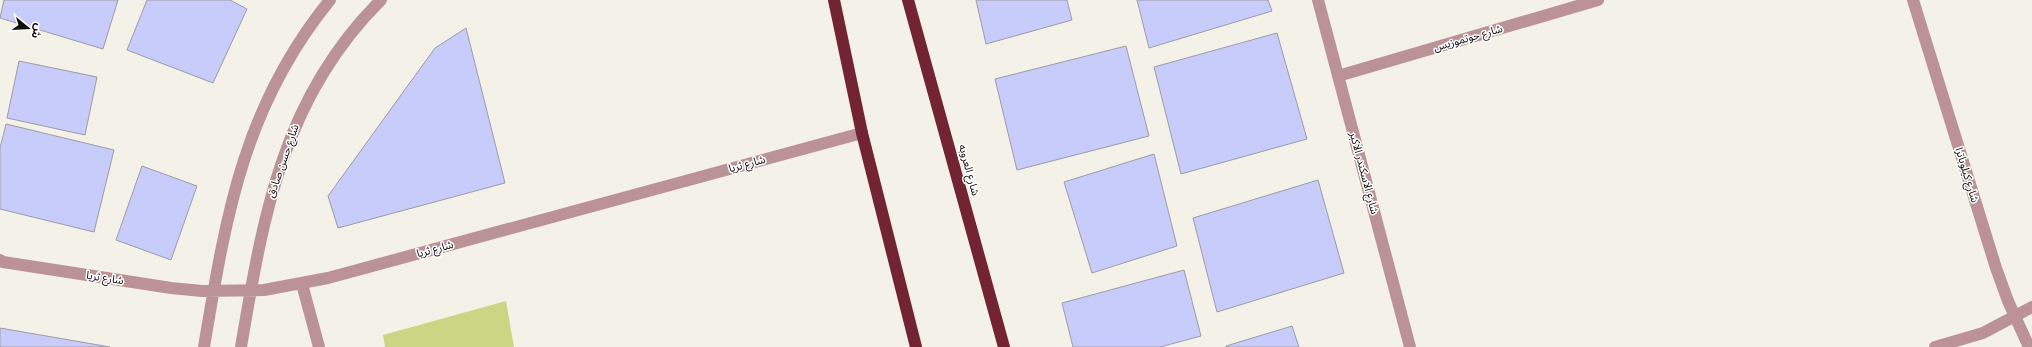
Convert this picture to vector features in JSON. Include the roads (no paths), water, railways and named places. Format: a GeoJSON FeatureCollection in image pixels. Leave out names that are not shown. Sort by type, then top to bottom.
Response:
{"type":"FeatureCollection","features":[{"type":"Feature","properties":{"kind":"highway"},"geometry":{"type":"LineString","coordinates":[[834,0],[862,133],[916,347]]}},
{"type":"Feature","properties":{"kind":"highway","name":"شارع العروبه"},"geometry":{"type":"LineString","coordinates":[[908,0],[1004,347]]}},
{"type":"Feature","properties":{"kind":"street"},"geometry":{"type":"LineString","coordinates":[[204,347],[219,255],[231,200],[254,130],[277,77],[308,27],[330,0]]}},
{"type":"Feature","properties":{"kind":"street","name":"شارع حسن صادق"},"geometry":{"type":"LineString","coordinates":[[241,347],[271,195],[299,115],[334,56],[355,28],[381,0]]}},
{"type":"Feature","properties":{"kind":"street","name":"شارع الاسكندر الاكبر"},"geometry":{"type":"LineString","coordinates":[[1318,0],[1410,347]]}},
{"type":"Feature","properties":{"kind":"street","name":"شارع حوتموزيس"},"geometry":{"type":"LineString","coordinates":[[1338,76],[1598,0]]}},
{"type":"Feature","properties":{"kind":"street","name":"شارع كيلوباترا"},"geometry":{"type":"LineString","coordinates":[[1913,0],[1996,268],[2015,318],[2029,347]]}},
{"type":"Feature","properties":{"kind":"street","name":"شارع ثريا"},"geometry":{"type":"LineString","coordinates":[[0,260],[172,288],[213,292],[251,291],[302,284],[862,133]]}},
{"type":"Feature","properties":{"kind":"street"},"geometry":{"type":"LineString","coordinates":[[302,284],[319,347]]}},
{"type":"Feature","properties":{"kind":"street"},"geometry":{"type":"LineString","coordinates":[[1935,347],[1972,337],[2015,318],[2032,308]]}}]}
